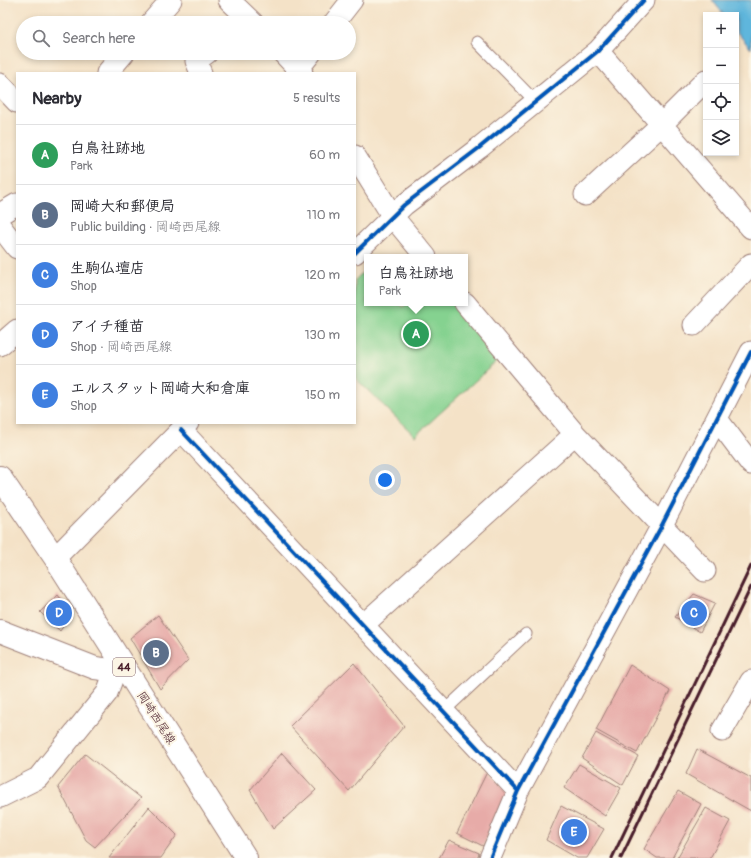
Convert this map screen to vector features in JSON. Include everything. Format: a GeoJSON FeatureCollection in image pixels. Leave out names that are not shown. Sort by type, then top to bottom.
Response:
{"type":"FeatureCollection","features":[{"type":"Feature","properties":{"kind":"main road","name":"岡崎西尾線"},"geometry":{"type":"LineString","coordinates":[[0,477],[55,558],[121,671],[246,858]]}},
{"type":"Feature","properties":{"kind":"main road"},"geometry":{"type":"LineString","coordinates":[[0,631],[95,668],[121,671]]}},
{"type":"Feature","properties":{"kind":"street"},"geometry":{"type":"LineString","coordinates":[[157,16],[172,0]]}},
{"type":"Feature","properties":{"kind":"street"},"geometry":{"type":"LineString","coordinates":[[230,0],[244,16]]}},
{"type":"Feature","properties":{"kind":"street"},"geometry":{"type":"LineString","coordinates":[[339,16],[352,0]]}},
{"type":"Feature","properties":{"kind":"street"},"geometry":{"type":"LineString","coordinates":[[356,253],[404,205],[536,102],[598,51],[644,0]]}},
{"type":"Feature","properties":{"kind":"street"},"geometry":{"type":"LineString","coordinates":[[598,51],[751,228]]}},
{"type":"Feature","properties":{"kind":"street"},"geometry":{"type":"LineString","coordinates":[[107,72],[118,60]]}},
{"type":"Feature","properties":{"kind":"street"},"geometry":{"type":"LineString","coordinates":[[198,60],[196,62],[201,72]]}},
{"type":"Feature","properties":{"kind":"street"},"geometry":{"type":"LineString","coordinates":[[295,60],[304,65]]}},
{"type":"Feature","properties":{"kind":"street"},"geometry":{"type":"LineString","coordinates":[[585,195],[661,125],[703,83]]}},
{"type":"Feature","properties":{"kind":"street"},"geometry":{"type":"LineString","coordinates":[[0,84],[16,101]]}},
{"type":"Feature","properties":{"kind":"street"},"geometry":{"type":"LineString","coordinates":[[356,158],[393,217],[424,254]]}},
{"type":"Feature","properties":{"kind":"street"},"geometry":{"type":"LineString","coordinates":[[0,214],[16,205]]}},
{"type":"Feature","properties":{"kind":"street"},"geometry":{"type":"LineString","coordinates":[[0,226],[16,247]]}},
{"type":"Feature","properties":{"kind":"street"},"geometry":{"type":"LineString","coordinates":[[694,325],[751,264]]}},
{"type":"Feature","properties":{"kind":"street"},"geometry":{"type":"LineString","coordinates":[[468,306],[575,434],[661,527],[705,571]]}},
{"type":"Feature","properties":{"kind":"street"},"geometry":{"type":"LineString","coordinates":[[0,345],[16,331]]}},
{"type":"Feature","properties":{"kind":"street"},"geometry":{"type":"LineString","coordinates":[[490,858],[518,791],[661,527],[751,352]]}},
{"type":"Feature","properties":{"kind":"street"},"geometry":{"type":"LineString","coordinates":[[717,419],[751,464]]}},
{"type":"Feature","properties":{"kind":"street"},"geometry":{"type":"LineString","coordinates":[[55,558],[185,426],[363,625],[518,791]]}},
{"type":"Feature","properties":{"kind":"street"},"geometry":{"type":"LineString","coordinates":[[363,625],[575,434]]}},
{"type":"Feature","properties":{"kind":"street"},"geometry":{"type":"LineString","coordinates":[[0,797],[38,778],[107,693],[121,671]]}},
{"type":"Feature","properties":{"kind":"street"},"geometry":{"type":"LineString","coordinates":[[722,731],[751,680]]}},
{"type":"Feature","properties":{"kind":"lane"},"geometry":{"type":"LineString","coordinates":[[477,42],[536,102]]}},
{"type":"Feature","properties":{"kind":"lane"},"geometry":{"type":"LineString","coordinates":[[444,711],[526,634]]}},
{"type":"Feature","properties":{"kind":"green space"},"geometry":{"type":"Polygon","coordinates":[[[364,271],[364,306],[456,306],[498,360],[415,436],[356,379],[356,279],[364,271]]]}},
{"type":"Feature","properties":{"kind":"water"},"geometry":{"type":"Polygon","coordinates":[[[712,0],[751,0],[751,49],[739,35],[739,12],[722,12],[712,0]]]}},
{"type":"Feature","properties":{"kind":"building"},"geometry":{"type":"Polygon","coordinates":[[[694,594],[715,603],[700,632],[675,617],[694,594]]]}},
{"type":"Feature","properties":{"kind":"building"},"geometry":{"type":"Polygon","coordinates":[[[58,595],[72,613],[60,631],[40,612],[58,595]]]}},
{"type":"Feature","properties":{"kind":"building"},"geometry":{"type":"Polygon","coordinates":[[[158,615],[188,660],[160,689],[130,638],[158,615]]]}},
{"type":"Feature","properties":{"kind":"building"},"geometry":{"type":"Polygon","coordinates":[[[354,663],[404,726],[349,791],[290,726],[354,663]]]}},
{"type":"Feature","properties":{"kind":"building"},"geometry":{"type":"Polygon","coordinates":[[[630,665],[670,691],[637,753],[596,730],[630,665]]]}},
{"type":"Feature","properties":{"kind":"building"},"geometry":{"type":"Polygon","coordinates":[[[596,733],[638,756],[623,785],[582,758],[596,733]]]}},
{"type":"Feature","properties":{"kind":"building"},"geometry":{"type":"Polygon","coordinates":[[[697,749],[751,778],[751,811],[686,774],[697,749]]]}},
{"type":"Feature","properties":{"kind":"building"},"geometry":{"type":"Polygon","coordinates":[[[282,753],[316,790],[273,829],[250,790],[282,753]]]}},
{"type":"Feature","properties":{"kind":"building"},"geometry":{"type":"Polygon","coordinates":[[[85,754],[141,798],[95,847],[86,840],[58,787],[85,754]]]}},
{"type":"Feature","properties":{"kind":"building"},"geometry":{"type":"Polygon","coordinates":[[[579,764],[621,788],[605,816],[564,788],[579,764]]]}},
{"type":"Feature","properties":{"kind":"building"},"geometry":{"type":"Polygon","coordinates":[[[488,770],[509,793],[483,846],[457,833],[488,770]]]}},
{"type":"Feature","properties":{"kind":"building"},"geometry":{"type":"Polygon","coordinates":[[[678,791],[701,804],[672,858],[657,858],[644,849],[678,791]]]}},
{"type":"Feature","properties":{"kind":"building"},"geometry":{"type":"Polygon","coordinates":[[[561,806],[604,829],[587,858],[577,858],[546,840],[561,806]]]}},
{"type":"Feature","properties":{"kind":"building"},"geometry":{"type":"Polygon","coordinates":[[[149,807],[177,835],[161,858],[109,858],[149,807]]]}},
{"type":"Feature","properties":{"kind":"building"},"geometry":{"type":"Polygon","coordinates":[[[706,808],[730,821],[710,858],[677,858],[706,808]]]}},
{"type":"Feature","properties":{"kind":"building"},"geometry":{"type":"Polygon","coordinates":[[[449,840],[479,853],[477,858],[439,858],[449,840]]]}},
{"type":"Feature","properties":{"kind":"railway"},"geometry":{"type":"LineString","coordinates":[[612,858],[751,566]]}},
{"type":"Feature","properties":{"kind":"railway"},"geometry":{"type":"LineString","coordinates":[[621,858],[751,587]]}},
{"type":"Feature","properties":{"kind":"cycle path"},"geometry":{"type":"LineString","coordinates":[[356,252],[404,205],[479,148],[598,51],[644,0]]}},
{"type":"Feature","properties":{"kind":"cycle path"},"geometry":{"type":"LineString","coordinates":[[490,858],[518,791],[661,527],[751,352]]}},
{"type":"Feature","properties":{"kind":"cycle path"},"geometry":{"type":"LineString","coordinates":[[181,430],[518,791]]}},
{"type":"Feature","properties":{"kind":"place","name":"白鳥社跡地"},"geometry":{"type":"Point","coordinates":[416,334]}},
{"type":"Feature","properties":{"kind":"place","name":"アイチ種苗"},"geometry":{"type":"Point","coordinates":[59,613]}},
{"type":"Feature","properties":{"kind":"place","name":"生駒仏壇店"},"geometry":{"type":"Point","coordinates":[694,613]}},
{"type":"Feature","properties":{"kind":"place","name":"岡崎大和郵便局"},"geometry":{"type":"Point","coordinates":[156,653]}},
{"type":"Feature","properties":{"kind":"place","name":"エルスタット岡崎大和倉庫"},"geometry":{"type":"Point","coordinates":[574,832]}}]}
